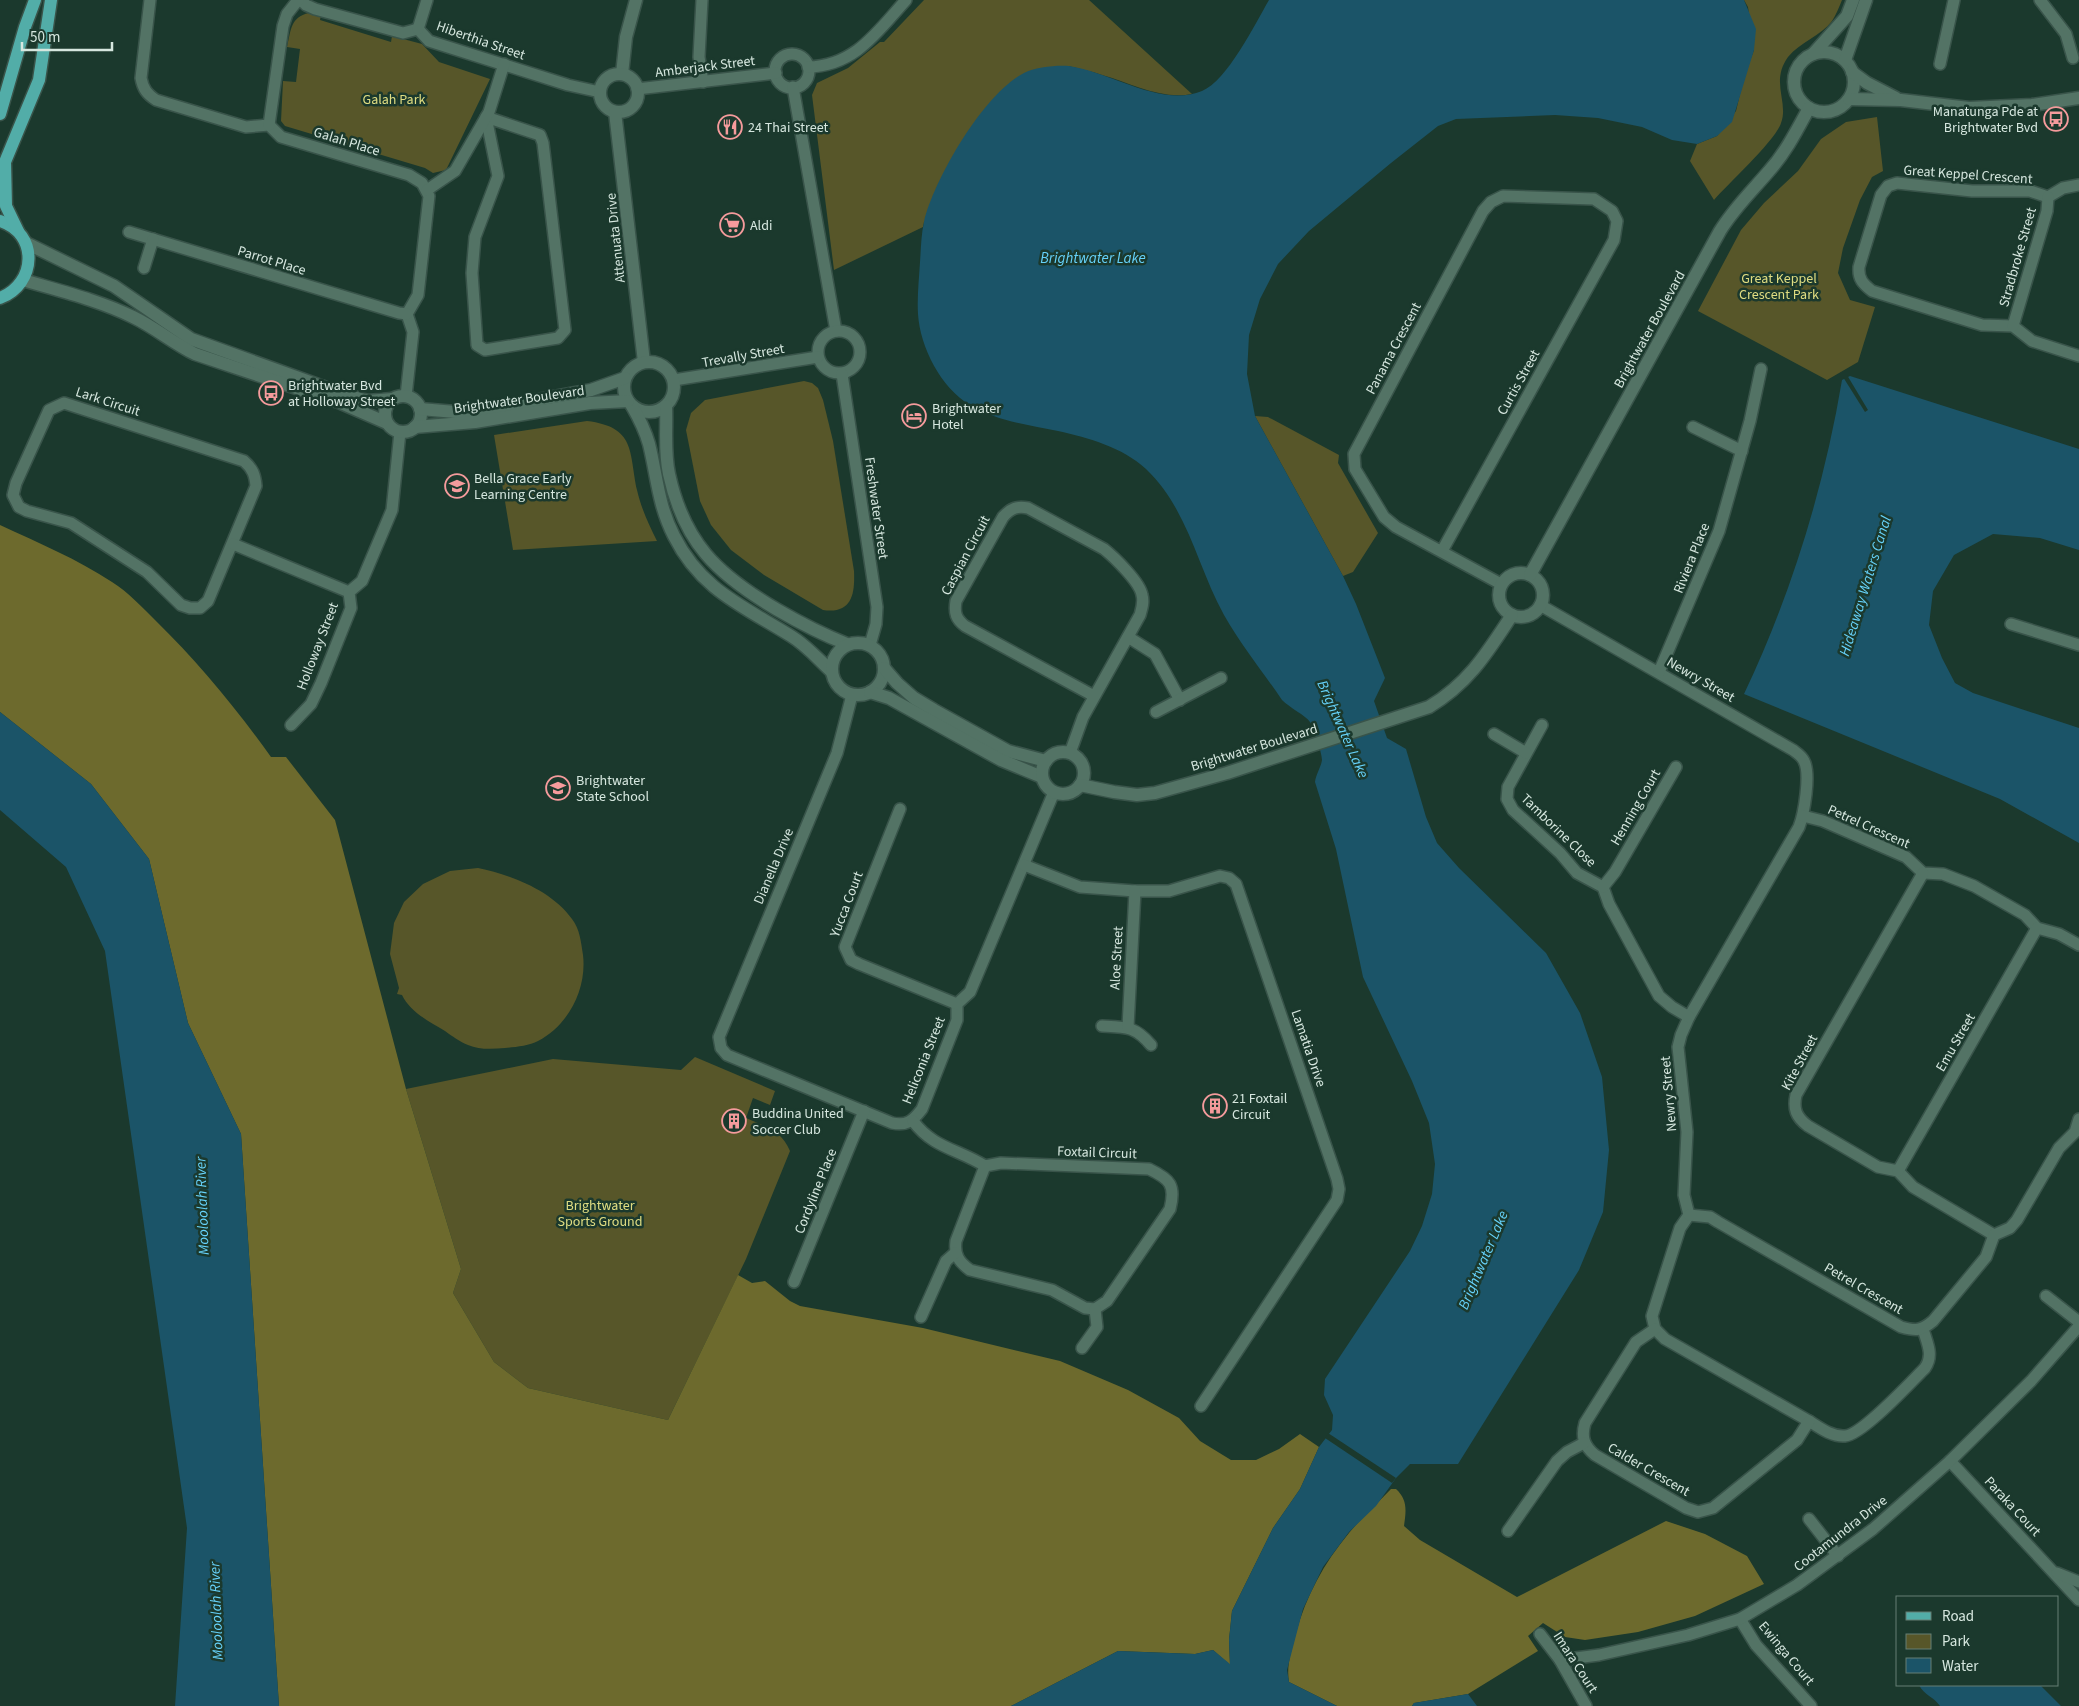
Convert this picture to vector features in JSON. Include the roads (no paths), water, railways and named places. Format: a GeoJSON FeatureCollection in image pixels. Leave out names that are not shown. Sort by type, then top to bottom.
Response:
{"type":"FeatureCollection","features":[{"type":"Feature","properties":{"kind":"main road"},"geometry":{"type":"LineString","coordinates":[[0,114],[34,0]]}},
{"type":"Feature","properties":{"kind":"main road"},"geometry":{"type":"LineString","coordinates":[[0,298],[16,289],[23,280],[28,268],[29,255],[26,243],[6,206],[5,162],[39,80],[51,0]]}},
{"type":"Feature","properties":{"kind":"main road"},"geometry":{"type":"LineString","coordinates":[[0,221],[7,223],[18,231]]}},
{"type":"Feature","properties":{"kind":"street"},"geometry":{"type":"LineString","coordinates":[[150,0],[141,78],[142,87],[148,95],[156,100],[246,127],[269,125],[283,26],[287,14],[299,0]]}},
{"type":"Feature","properties":{"kind":"street","name":"Hiberthia Street"},"geometry":{"type":"LineString","coordinates":[[299,0],[315,9],[403,33],[418,29],[430,41],[568,84],[600,92]]}},
{"type":"Feature","properties":{"kind":"street"},"geometry":{"type":"LineString","coordinates":[[418,29],[428,0]]}},
{"type":"Feature","properties":{"kind":"street"},"geometry":{"type":"LineString","coordinates":[[622,74],[626,36],[636,0]]}},
{"type":"Feature","properties":{"kind":"street"},"geometry":{"type":"LineString","coordinates":[[702,0],[699,57],[703,82]]}},
{"type":"Feature","properties":{"kind":"street"},"geometry":{"type":"LineString","coordinates":[[808,66],[824,66],[837,63],[862,48],[906,0]]}},
{"type":"Feature","properties":{"kind":"street"},"geometry":{"type":"LineString","coordinates":[[1813,54],[1847,16],[1853,0]]}},
{"type":"Feature","properties":{"kind":"street"},"geometry":{"type":"LineString","coordinates":[[1845,60],[1866,0]]}},
{"type":"Feature","properties":{"kind":"street"},"geometry":{"type":"LineString","coordinates":[[1940,64],[1954,0]]}},
{"type":"Feature","properties":{"kind":"street"},"geometry":{"type":"LineString","coordinates":[[2040,0],[2066,34],[2073,58]]}},
{"type":"Feature","properties":{"kind":"street"},"geometry":{"type":"LineString","coordinates":[[1832,53],[1845,60],[1852,72],[1853,91],[1849,99],[1842,106],[1826,112],[1809,108],[1801,102],[1796,94],[1794,75],[1798,66],[1805,58],[1813,54],[1832,53]]}},
{"type":"Feature","properties":{"kind":"street"},"geometry":{"type":"LineString","coordinates":[[786,55],[797,55],[806,62],[809,72],[806,80],[794,87],[788,87],[780,82],[776,73],[778,62],[786,55]]}},
{"type":"Feature","properties":{"kind":"street"},"geometry":{"type":"LineString","coordinates":[[406,396],[413,332],[407,314],[418,295],[428,208],[427,190],[455,171],[486,117],[504,64]]}},
{"type":"Feature","properties":{"kind":"street"},"geometry":{"type":"LineString","coordinates":[[1852,72],[1867,83],[1900,100]]}},
{"type":"Feature","properties":{"kind":"street","name":"Amberjack Street"},"geometry":{"type":"LineString","coordinates":[[637,90],[776,73]]}},
{"type":"Feature","properties":{"kind":"street"},"geometry":{"type":"LineString","coordinates":[[622,74],[632,79],[638,96],[627,110],[616,112],[606,107],[600,97],[600,92],[607,78],[622,74]]}},
{"type":"Feature","properties":{"kind":"street"},"geometry":{"type":"LineString","coordinates":[[794,87],[836,331]]}},
{"type":"Feature","properties":{"kind":"street"},"geometry":{"type":"LineString","coordinates":[[1849,99],[1900,100],[1969,108],[2032,105],[2079,98]]}},
{"type":"Feature","properties":{"kind":"street","name":"Brightwater Boulevard"},"geometry":{"type":"LineString","coordinates":[[1530,575],[1730,213],[1769,172],[1788,147],[1809,108]]}},
{"type":"Feature","properties":{"kind":"street","name":"Attenuata Drive"},"geometry":{"type":"LineString","coordinates":[[616,112],[644,362]]}},
{"type":"Feature","properties":{"kind":"street"},"geometry":{"type":"LineString","coordinates":[[486,117],[540,136],[543,143],[565,330],[558,338],[485,350],[477,345],[472,273],[475,237],[498,176],[486,117]]}},
{"type":"Feature","properties":{"kind":"street","name":"Galah Place"},"geometry":{"type":"LineString","coordinates":[[269,125],[281,137],[409,175],[422,183],[427,190]]}},
{"type":"Feature","properties":{"kind":"street","name":"Great Keppel Crescent"},"geometry":{"type":"LineString","coordinates":[[2013,326],[1982,325],[1872,290],[1863,285],[1858,276],[1858,267],[1881,195],[1888,186],[1897,183],[1972,191],[2030,191],[2048,197],[2062,188],[2079,185]]}},
{"type":"Feature","properties":{"kind":"street","name":"Panama Crescent"},"geometry":{"type":"LineString","coordinates":[[1501,584],[1396,527],[1384,517],[1355,469],[1354,454],[1483,211],[1491,202],[1503,196],[1594,200],[1612,211],[1617,221],[1617,227]]}},
{"type":"Feature","properties":{"kind":"street","name":"Stradbroke Street"},"geometry":{"type":"LineString","coordinates":[[2013,326],[2047,211],[2048,197]]}},
{"type":"Feature","properties":{"kind":"street","name":"Curtis Street"},"geometry":{"type":"LineString","coordinates":[[1442,551],[1614,240],[1617,227]]}},
{"type":"Feature","properties":{"kind":"street","name":"Parrot Place"},"geometry":{"type":"LineString","coordinates":[[129,232],[407,314]]}},
{"type":"Feature","properties":{"kind":"street"},"geometry":{"type":"LineString","coordinates":[[144,268],[153,239]]}},
{"type":"Feature","properties":{"kind":"street"},"geometry":{"type":"LineString","coordinates":[[26,243],[114,286],[191,339],[346,395],[368,401],[406,396],[415,400],[420,409],[420,416],[415,427],[411,430],[400,432],[392,429],[387,423],[385,418],[386,408],[392,399]]}},
{"type":"Feature","properties":{"kind":"street"},"geometry":{"type":"LineString","coordinates":[[23,280],[118,310],[146,324],[179,346],[195,354],[341,403],[387,423]]}},
{"type":"Feature","properties":{"kind":"street"},"geometry":{"type":"LineString","coordinates":[[2013,326],[2032,341],[2079,356]]}},
{"type":"Feature","properties":{"kind":"street"},"geometry":{"type":"LineString","coordinates":[[836,331],[850,334],[859,345],[859,360],[849,371],[842,374],[830,372],[824,368],[818,357],[818,350],[824,338],[836,331]]}},
{"type":"Feature","properties":{"kind":"street","name":"Trevally Street"},"geometry":{"type":"LineString","coordinates":[[674,380],[818,357]]}},
{"type":"Feature","properties":{"kind":"street"},"geometry":{"type":"LineString","coordinates":[[644,362],[659,363],[670,373],[674,380],[673,394],[666,406],[665,445],[669,473],[684,522],[708,558],[735,583],[816,632],[847,644],[863,643],[870,645],[882,658],[884,668],[881,682],[870,692],[864,695],[852,695],[837,686],[831,671],[792,636],[726,596],[704,578],[689,559],[674,537],[664,514],[656,488],[649,445],[642,425],[630,403],[624,386],[625,378],[630,370],[644,362]]}},
{"type":"Feature","properties":{"kind":"street","name":"Riviera Place"},"geometry":{"type":"LineString","coordinates":[[1660,672],[1719,531],[1742,452],[1761,369]]}},
{"type":"Feature","properties":{"kind":"street","name":"Freshwater Street"},"geometry":{"type":"LineString","coordinates":[[842,374],[877,607],[876,624],[870,645]]}},
{"type":"Feature","properties":{"kind":"street","name":"Brightwater Boulevard"},"geometry":{"type":"LineString","coordinates":[[420,409],[467,413],[591,390],[625,378]]}},
{"type":"Feature","properties":{"kind":"street","name":"Lark Circuit"},"geometry":{"type":"LineString","coordinates":[[64,403],[244,461],[251,468],[255,476],[256,486],[233,544],[208,601],[200,608],[190,608],[181,605],[148,572],[71,523],[19,508],[13,495],[16,483],[50,410],[64,403]]}},
{"type":"Feature","properties":{"kind":"street","name":"Brightwater Boulevard"},"geometry":{"type":"LineString","coordinates":[[415,427],[475,422],[590,403],[630,403]]}},
{"type":"Feature","properties":{"kind":"street"},"geometry":{"type":"LineString","coordinates":[[630,403],[638,410],[652,412],[666,406]]}},
{"type":"Feature","properties":{"kind":"street"},"geometry":{"type":"LineString","coordinates":[[1692,427],[1742,452]]}},
{"type":"Feature","properties":{"kind":"street","name":"Holloway Street"},"geometry":{"type":"LineString","coordinates":[[291,725],[311,704],[321,684],[351,608],[349,592],[362,581],[392,510],[400,432]]}},
{"type":"Feature","properties":{"kind":"street","name":"Caspian Circuit"},"geometry":{"type":"LineString","coordinates":[[1070,753],[1083,717],[1140,615],[1143,603],[1142,593],[1114,556],[1028,508],[1018,506],[1009,510],[1002,517],[956,601],[954,612],[959,621],[965,626],[1094,696]]}},
{"type":"Feature","properties":{"kind":"street"},"geometry":{"type":"LineString","coordinates":[[233,544],[349,592]]}},
{"type":"Feature","properties":{"kind":"street"},"geometry":{"type":"LineString","coordinates":[[1516,573],[1530,575],[1539,583],[1542,589],[1543,595],[1540,605],[1530,614],[1524,616],[1512,615],[1506,612],[1499,600],[1498,593],[1501,584],[1510,575],[1516,573]]}},
{"type":"Feature","properties":{"kind":"street","name":"Newry Street"},"geometry":{"type":"LineString","coordinates":[[1540,605],[1660,672],[1800,755],[1805,762],[1803,816],[1799,827],[1689,1017],[1681,1035],[1678,1047],[1687,1132],[1684,1195],[1689,1215]]}},
{"type":"Feature","properties":{"kind":"street","name":"Brightwater Boulevard"},"geometry":{"type":"LineString","coordinates":[[1080,785],[1137,795],[1155,793],[1227,773],[1429,707],[1454,690],[1470,675],[1512,615]]}},
{"type":"Feature","properties":{"kind":"street"},"geometry":{"type":"LineString","coordinates":[[2011,624],[2079,645]]}},
{"type":"Feature","properties":{"kind":"street"},"geometry":{"type":"LineString","coordinates":[[1128,637],[1154,654],[1180,700]]}},
{"type":"Feature","properties":{"kind":"street"},"geometry":{"type":"LineString","coordinates":[[831,671],[835,655],[847,644]]}},
{"type":"Feature","properties":{"kind":"street"},"geometry":{"type":"LineString","coordinates":[[884,668],[914,698],[934,710],[1008,751],[1046,761]]}},
{"type":"Feature","properties":{"kind":"street"},"geometry":{"type":"LineString","coordinates":[[1156,712],[1221,678]]}},
{"type":"Feature","properties":{"kind":"street"},"geometry":{"type":"LineString","coordinates":[[870,692],[889,698],[1001,760],[1042,776]]}},
{"type":"Feature","properties":{"kind":"street","name":"Dianella Drive"},"geometry":{"type":"LineString","coordinates":[[721,1048],[719,1036],[722,1028],[837,753],[852,695]]}},
{"type":"Feature","properties":{"kind":"street","name":"Tamborine Close"},"geometry":{"type":"LineString","coordinates":[[1542,725],[1508,787],[1507,799],[1513,810],[1560,853],[1578,873],[1603,887]]}},
{"type":"Feature","properties":{"kind":"street"},"geometry":{"type":"LineString","coordinates":[[1494,734],[1526,753]]}},
{"type":"Feature","properties":{"kind":"street"},"geometry":{"type":"LineString","coordinates":[[1057,753],[1070,753],[1083,766],[1084,773],[1080,785],[1066,794],[1054,792],[1045,784],[1042,776],[1043,766],[1046,761],[1057,753]]}},
{"type":"Feature","properties":{"kind":"street","name":"Henning Court"},"geometry":{"type":"LineString","coordinates":[[1603,887],[1615,872],[1676,766]]}},
{"type":"Feature","properties":{"kind":"street","name":"Heliconia Street"},"geometry":{"type":"LineString","coordinates":[[721,1048],[727,1055],[892,1123],[901,1125],[913,1121],[922,1109],[957,1020],[956,1004],[970,992],[1054,792]]}},
{"type":"Feature","properties":{"kind":"street","name":"Yucca Court"},"geometry":{"type":"LineString","coordinates":[[900,809],[845,947],[852,960],[859,964],[956,1004]]}},
{"type":"Feature","properties":{"kind":"street","name":"Petrel Crescent"},"geometry":{"type":"LineString","coordinates":[[1803,816],[1823,821],[1906,857],[1923,873]]}},
{"type":"Feature","properties":{"kind":"street","name":"Lamatia Drive"},"geometry":{"type":"LineString","coordinates":[[1024,865],[1080,887],[1135,891],[1175,890],[1220,876],[1229,878],[1236,884],[1299,1066],[1339,1189],[1337,1200],[1201,1406]]}},
{"type":"Feature","properties":{"kind":"street"},"geometry":{"type":"LineString","coordinates":[[1923,873],[1944,874],[1974,886],[2025,916],[2037,928],[2059,934],[2079,945]]}},
{"type":"Feature","properties":{"kind":"street","name":"Kite Street"},"geometry":{"type":"LineString","coordinates":[[1898,1171],[1878,1167],[1808,1126],[1801,1121],[1793,1106],[1796,1095],[1923,873]]}},
{"type":"Feature","properties":{"kind":"street"},"geometry":{"type":"LineString","coordinates":[[1603,887],[1609,904],[1659,996],[1672,1007],[1689,1017]]}},
{"type":"Feature","properties":{"kind":"street","name":"Aloe Street"},"geometry":{"type":"LineString","coordinates":[[1128,1027],[1135,891]]}},
{"type":"Feature","properties":{"kind":"street","name":"Emu Street"},"geometry":{"type":"LineString","coordinates":[[1898,1171],[2037,928]]}},
{"type":"Feature","properties":{"kind":"street"},"geometry":{"type":"LineString","coordinates":[[1102,1026],[1128,1027],[1141,1033],[1150,1045]]}},
{"type":"Feature","properties":{"kind":"street","name":"Cordyline Place"},"geometry":{"type":"LineString","coordinates":[[794,1282],[864,1111]]}},
{"type":"Feature","properties":{"kind":"street"},"geometry":{"type":"LineString","coordinates":[[1689,1215],[1680,1228],[1652,1316],[1655,1329],[1665,1339],[1809,1422],[1833,1434],[1844,1436],[1860,1430],[1925,1368],[1930,1361],[1931,1353],[1923,1329],[1933,1321],[1986,1257],[1994,1236],[2010,1228],[2017,1220],[2058,1148],[2077,1134],[2079,1119]]}},
{"type":"Feature","properties":{"kind":"street"},"geometry":{"type":"LineString","coordinates":[[913,1121],[932,1141],[985,1166],[956,1242],[955,1253],[962,1264],[970,1270],[1052,1290],[1078,1306],[1094,1309],[1097,1327],[1082,1348]]}},
{"type":"Feature","properties":{"kind":"street","name":"Foxtail Circuit"},"geometry":{"type":"LineString","coordinates":[[985,1166],[1001,1163],[1149,1169],[1162,1175],[1170,1183],[1174,1194],[1170,1209],[1112,1295],[1107,1301],[1094,1309]]}},
{"type":"Feature","properties":{"kind":"street"},"geometry":{"type":"LineString","coordinates":[[1898,1171],[1913,1187],[1994,1236]]}},
{"type":"Feature","properties":{"kind":"street","name":"Petrel Crescent"},"geometry":{"type":"LineString","coordinates":[[1689,1215],[1710,1218],[1718,1222],[1901,1327],[1923,1329]]}},
{"type":"Feature","properties":{"kind":"street"},"geometry":{"type":"LineString","coordinates":[[921,1317],[946,1262],[955,1253]]}},
{"type":"Feature","properties":{"kind":"street"},"geometry":{"type":"LineString","coordinates":[[2046,1296],[2079,1322]]}},
{"type":"Feature","properties":{"kind":"street","name":"Cootamundra Drive"},"geometry":{"type":"LineString","coordinates":[[1560,1660],[1599,1655],[1688,1635],[1740,1619],[1797,1585],[1874,1529],[1950,1461],[2031,1381],[2079,1326]]}},
{"type":"Feature","properties":{"kind":"street"},"geometry":{"type":"LineString","coordinates":[[1508,1531],[1557,1461],[1567,1452],[1584,1443],[1582,1433],[1584,1423],[1636,1342],[1655,1329]]}},
{"type":"Feature","properties":{"kind":"street","name":"Calder Crescent"},"geometry":{"type":"LineString","coordinates":[[1584,1443],[1595,1455],[1686,1508],[1698,1512],[1713,1508],[1766,1466],[1797,1440],[1809,1422]]}},
{"type":"Feature","properties":{"kind":"street","name":"Paraka Court"},"geometry":{"type":"LineString","coordinates":[[1950,1461],[2079,1600]]}},
{"type":"Feature","properties":{"kind":"street"},"geometry":{"type":"LineString","coordinates":[[1809,1519],[1838,1556]]}},
{"type":"Feature","properties":{"kind":"street","name":"Paraka Court"},"geometry":{"type":"LineString","coordinates":[[2053,1572],[2079,1582]]}},
{"type":"Feature","properties":{"kind":"street","name":"Ewinga Court"},"geometry":{"type":"LineString","coordinates":[[1740,1619],[1756,1645],[1811,1706]]}},
{"type":"Feature","properties":{"kind":"street","name":"Imara Court"},"geometry":{"type":"LineString","coordinates":[[1540,1634],[1560,1660],[1586,1706]]}},
{"type":"Feature","properties":{"kind":"water","name":"Brightwater Lake"},"geometry":{"type":"Polygon","coordinates":[[[1269,0],[1744,0],[1756,29],[1754,50],[1732,122],[1717,136],[1697,144],[1672,140],[1642,127],[1598,118],[1555,115],[1456,119],[1438,126],[1309,231],[1278,264],[1260,299],[1249,335],[1247,374],[1255,416],[1343,576],[1356,604],[1385,678],[1374,701],[1387,738],[1406,749],[1426,817],[1437,843],[1459,868],[1546,953],[1580,1013],[1602,1077],[1609,1150],[1603,1212],[1579,1270],[1458,1464],[1410,1464],[1396,1478],[1376,1506],[1349,1532],[1323,1567],[1303,1609],[1287,1670],[1289,1682],[1337,1706],[1011,1706],[1118,1651],[1195,1654],[1213,1650],[1230,1664],[1229,1640],[1232,1611],[1273,1528],[1300,1489],[1319,1447],[1332,1430],[1333,1415],[1324,1395],[1325,1379],[1410,1251],[1422,1226],[1432,1194],[1435,1164],[1429,1123],[1412,1081],[1363,977],[1336,849],[1315,782],[1322,760],[1318,741],[1310,722],[1282,700],[1238,637],[1224,615],[1182,520],[1160,485],[1146,469],[1137,461],[1105,444],[1002,419],[970,405],[950,388],[934,366],[923,340],[918,314],[922,232],[938,183],[949,161],[977,118],[1009,83],[1034,69],[1069,66],[1085,69],[1153,92],[1186,95],[1202,91],[1221,76],[1240,51],[1269,0]]]}},
{"type":"Feature","properties":{"kind":"water","name":"Hideaway Waters Canal"},"geometry":{"type":"Polygon","coordinates":[[[1850,376],[2079,449],[2079,550],[2040,538],[1993,534],[1954,555],[1933,591],[1929,625],[1942,658],[1955,683],[1973,693],[2079,728],[2079,843],[2000,799],[1744,694],[1761,657],[1791,580],[1826,461],[1842,380],[1850,376]]]}},
{"type":"Feature","properties":{"kind":"water","name":"Mooloolah River"},"geometry":{"type":"Polygon","coordinates":[[[0,712],[91,784],[149,859],[188,1023],[241,1134],[279,1706],[175,1706],[187,1528],[105,951],[66,867],[0,810],[0,712]]]}},
{"type":"Feature","properties":{"kind":"water"},"geometry":{"type":"Polygon","coordinates":[[[1920,1686],[2041,1686],[2061,1706],[1940,1706],[1920,1686]]]}},
{"type":"Feature","properties":{"kind":"water"},"geometry":{"type":"Polygon","coordinates":[[[1468,1694],[1477,1706],[1412,1706],[1414,1703],[1468,1694]]]}},
{"type":"Feature","properties":{"kind":"place","name":"Manatunga Pde at Brightwater Bvd"},"geometry":{"type":"Point","coordinates":[2056,119]}},
{"type":"Feature","properties":{"kind":"place","name":"24 Thai Street"},"geometry":{"type":"Point","coordinates":[730,127]}},
{"type":"Feature","properties":{"kind":"place","name":"Aldi"},"geometry":{"type":"Point","coordinates":[732,225]}},
{"type":"Feature","properties":{"kind":"place","name":"Brightwater Bvd at Holloway Street"},"geometry":{"type":"Point","coordinates":[271,393]}},
{"type":"Feature","properties":{"kind":"place","name":"Brightwater Hotel"},"geometry":{"type":"Point","coordinates":[914,416]}},
{"type":"Feature","properties":{"kind":"place","name":"Bella Grace Early Learning Centre"},"geometry":{"type":"Point","coordinates":[457,486]}},
{"type":"Feature","properties":{"kind":"place","name":"Brightwater State School"},"geometry":{"type":"Point","coordinates":[558,788]}},
{"type":"Feature","properties":{"kind":"place","name":"21 Foxtail Circuit"},"geometry":{"type":"Point","coordinates":[1215,1106]}},
{"type":"Feature","properties":{"kind":"place","name":"Buddina United Soccer Club"},"geometry":{"type":"Point","coordinates":[734,1121]}},
{"type":"Feature","properties":{"kind":"park label","name":"Galah Park"},"geometry":{"type":"Point","coordinates":[394,99]}},
{"type":"Feature","properties":{"kind":"park label","name":"Great Keppel Crescent Park"},"geometry":{"type":"Point","coordinates":[1779,286]}},
{"type":"Feature","properties":{"kind":"park label","name":"Brightwater Sports Ground"},"geometry":{"type":"Point","coordinates":[600,1214]}}]}
